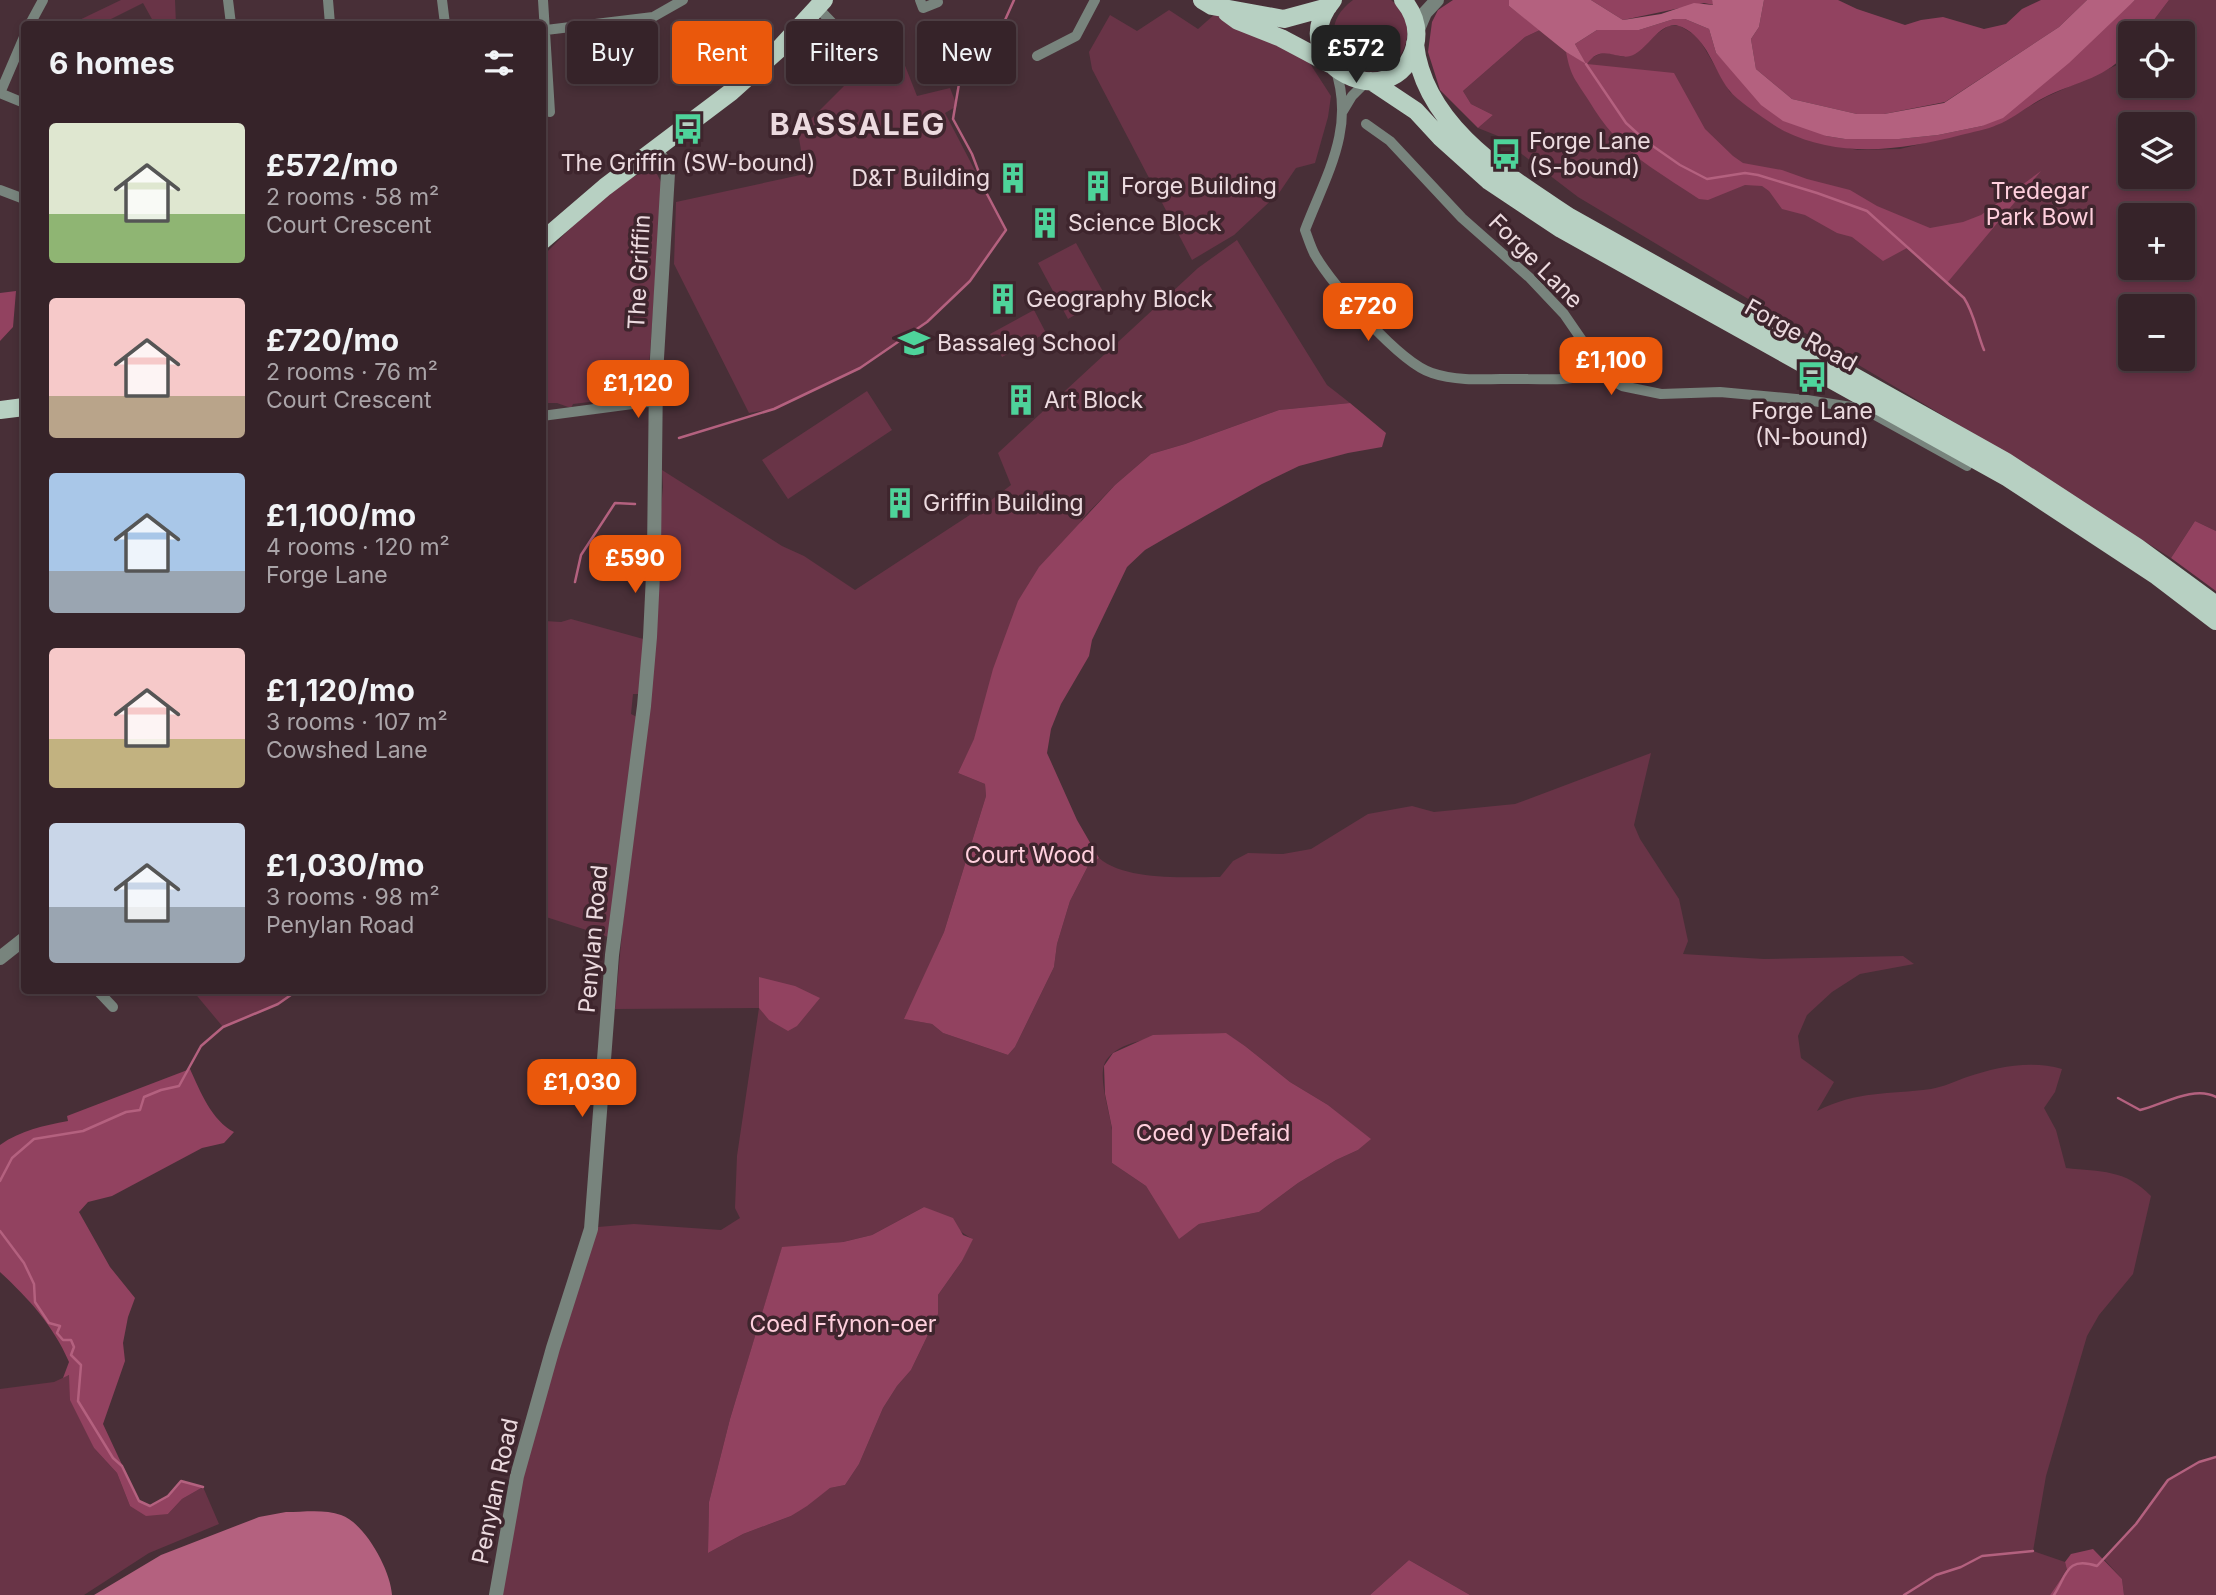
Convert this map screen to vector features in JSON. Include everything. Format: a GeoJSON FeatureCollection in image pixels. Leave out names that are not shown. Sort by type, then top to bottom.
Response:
{"type":"FeatureCollection","features":[{"type":"Feature","properties":{"kind":"main road","name":"Forge Road"},"geometry":{"type":"LineString","coordinates":[[1403,0],[1413,17],[1417,61],[1426,88],[1452,126],[1511,178],[1568,216],[2005,461],[2137,547],[2216,605]]}},
{"type":"Feature","properties":{"kind":"main road"},"geometry":{"type":"LineString","coordinates":[[1210,4],[1284,19],[1331,3]]}},
{"type":"Feature","properties":{"kind":"main road"},"geometry":{"type":"LineString","coordinates":[[1331,3],[1320,26],[1320,37],[1326,57],[1333,67]]}},
{"type":"Feature","properties":{"kind":"main road"},"geometry":{"type":"LineString","coordinates":[[546,238],[606,187],[740,83],[778,50],[821,4]]}},
{"type":"Feature","properties":{"kind":"main road"},"geometry":{"type":"LineString","coordinates":[[1210,4],[1238,20],[1281,38],[1333,67]]}},
{"type":"Feature","properties":{"kind":"main road"},"geometry":{"type":"LineString","coordinates":[[1369,81],[1396,73],[1408,60],[1416,39]]}},
{"type":"Feature","properties":{"kind":"main road","name":"Forge Road"},"geometry":{"type":"LineString","coordinates":[[1333,67],[1350,78],[1369,81],[1416,111],[1440,137],[1489,181],[1560,229],[2008,478],[2146,569],[2216,621]]}},
{"type":"Feature","properties":{"kind":"main road"},"geometry":{"type":"LineString","coordinates":[[0,410],[21,407]]}},
{"type":"Feature","properties":{"kind":"street"},"geometry":{"type":"LineString","coordinates":[[32,21],[43,0]]}},
{"type":"Feature","properties":{"kind":"street"},"geometry":{"type":"LineString","coordinates":[[228,0],[231,21]]}},
{"type":"Feature","properties":{"kind":"street"},"geometry":{"type":"LineString","coordinates":[[328,0],[330,21]]}},
{"type":"Feature","properties":{"kind":"street"},"geometry":{"type":"LineString","coordinates":[[442,0],[445,21]]}},
{"type":"Feature","properties":{"kind":"street"},"geometry":{"type":"LineString","coordinates":[[543,0],[545,21]]}},
{"type":"Feature","properties":{"kind":"street"},"geometry":{"type":"LineString","coordinates":[[550,112],[546,30],[653,17],[683,0]]}},
{"type":"Feature","properties":{"kind":"street"},"geometry":{"type":"LineString","coordinates":[[920,0],[923,8],[938,2]]}},
{"type":"Feature","properties":{"kind":"street"},"geometry":{"type":"LineString","coordinates":[[1037,57],[1076,36],[1095,0]]}},
{"type":"Feature","properties":{"kind":"street"},"geometry":{"type":"LineString","coordinates":[[1416,39],[1425,13],[1437,0]]}},
{"type":"Feature","properties":{"kind":"street"},"geometry":{"type":"LineString","coordinates":[[821,4],[833,21]]}},
{"type":"Feature","properties":{"kind":"street"},"geometry":{"type":"LineString","coordinates":[[21,44],[0,93],[21,102]]}},
{"type":"Feature","properties":{"kind":"street"},"geometry":{"type":"LineString","coordinates":[[1333,67],[1339,82],[1343,111],[1341,135],[1305,230],[1315,255],[1338,287],[1394,347],[1413,364],[1429,373],[1471,379],[1572,379],[1591,374],[1600,366]]}},
{"type":"Feature","properties":{"kind":"street"},"geometry":{"type":"LineString","coordinates":[[1343,111],[1352,96],[1369,81]]}},
{"type":"Feature","properties":{"kind":"street","name":"Forge Lane"},"geometry":{"type":"LineString","coordinates":[[1366,124],[1390,141],[1462,218],[1530,278],[1564,314],[1608,378],[1622,386],[1661,394],[1720,392],[1807,400],[1864,409],[1967,466]]}},
{"type":"Feature","properties":{"kind":"street","name":"The Griffin"},"geometry":{"type":"LineString","coordinates":[[655,149],[665,163],[668,173],[655,401]]}},
{"type":"Feature","properties":{"kind":"street"},"geometry":{"type":"LineString","coordinates":[[0,190],[21,198]]}},
{"type":"Feature","properties":{"kind":"street"},"geometry":{"type":"LineString","coordinates":[[546,415],[655,401]]}},
{"type":"Feature","properties":{"kind":"street","name":"Penylan Road"},"geometry":{"type":"LineString","coordinates":[[496,1595],[517,1476],[553,1348],[591,1229],[612,955],[649,651],[654,542],[655,401]]}},
{"type":"Feature","properties":{"kind":"street"},"geometry":{"type":"LineString","coordinates":[[0,958],[21,941]]}},
{"type":"Feature","properties":{"kind":"street"},"geometry":{"type":"LineString","coordinates":[[101,994],[113,1007]]}},
{"type":"Feature","properties":{"kind":"green space"},"geometry":{"type":"Polygon","coordinates":[[[121,0],[175,0],[176,21],[153,21],[143,3],[107,21],[77,21],[121,0]]]}},
{"type":"Feature","properties":{"kind":"green space"},"geometry":{"type":"Polygon","coordinates":[[[1353,0],[1391,0],[1405,16],[1407,37],[1399,57],[1385,66],[1369,67],[1353,61],[1340,49],[1334,34],[1337,17],[1353,0]]]}},
{"type":"Feature","properties":{"kind":"green space"},"geometry":{"type":"Polygon","coordinates":[[[1453,0],[1509,0],[1509,6],[1540,30],[1525,37],[1463,91],[1471,104],[1493,115],[1478,128],[1440,90],[1428,52],[1432,22],[1438,10],[1453,0]]]}},
{"type":"Feature","properties":{"kind":"green space"},"geometry":{"type":"Polygon","coordinates":[[[1591,0],[1712,0],[1714,5],[1704,3],[1623,20],[1591,0]]]}},
{"type":"Feature","properties":{"kind":"green space"},"geometry":{"type":"Polygon","coordinates":[[[1764,0],[1838,0],[1905,25],[1943,17],[1984,29],[2006,24],[2022,9],[2041,0],[2087,0],[2059,27],[1945,102],[1884,114],[1857,114],[1792,99],[1756,69],[1751,39],[1759,27],[1764,0]]]}},
{"type":"Feature","properties":{"kind":"green space"},"geometry":{"type":"Polygon","coordinates":[[[2135,0],[2169,0],[2153,21],[2118,21],[2118,61],[2102,73],[2047,96],[1993,127],[1895,148],[1850,149],[1828,146],[1784,131],[1733,94],[1698,39],[1691,32],[1675,25],[1662,29],[1635,54],[1623,57],[1599,54],[1587,64],[1674,73],[1705,129],[1743,163],[1782,170],[1850,190],[1877,206],[1930,228],[1963,222],[1981,215],[2041,171],[1947,283],[1907,248],[1883,261],[1852,237],[1837,233],[1805,215],[1782,209],[1762,186],[1745,185],[1708,200],[1699,199],[1637,157],[1612,134],[1574,78],[1566,52],[1585,63],[1575,44],[1597,30],[1639,30],[1674,19],[1685,19],[1709,29],[1716,53],[1734,72],[1826,136],[1845,139],[1899,139],[1982,126],[2135,0]]]}},
{"type":"Feature","properties":{"kind":"green space","name":"Tredegar Park Bowl"},"geometry":{"type":"Polygon","coordinates":[[[2169,0],[2216,0],[2216,531],[2195,521],[2171,558],[1984,440],[1578,197],[1498,136],[1478,128],[1493,115],[1471,104],[1463,91],[1525,37],[1540,30],[1566,52],[1591,58],[1604,52],[1624,57],[1668,26],[1680,26],[1698,37],[1730,92],[1785,131],[1821,143],[1858,150],[1900,149],[1997,125],[2046,97],[2117,65],[2118,98],[2195,98],[2195,21],[2153,21],[2169,0]]]}},
{"type":"Feature","properties":{"kind":"green space"},"geometry":{"type":"Polygon","coordinates":[[[1169,10],[1198,29],[1215,14],[1267,37],[1307,59],[1331,96],[1315,163],[1296,168],[1279,193],[1234,235],[1192,260],[1092,69],[1089,52],[1110,15],[1137,31],[1169,10]]]}},
{"type":"Feature","properties":{"kind":"green space"},"geometry":{"type":"Polygon","coordinates":[[[903,61],[917,96],[950,88],[957,106],[945,113],[1006,230],[970,281],[927,322],[860,368],[774,409],[749,413],[674,264],[676,202],[805,174],[798,132],[846,84],[903,84],[903,61]]]}},
{"type":"Feature","properties":{"kind":"green space"},"geometry":{"type":"Polygon","coordinates":[[[655,170],[662,184],[647,395],[573,404],[571,408],[557,403],[546,403],[546,253],[595,205],[626,181],[655,170]]]}},
{"type":"Feature","properties":{"kind":"green space"},"geometry":{"type":"Polygon","coordinates":[[[1237,240],[1327,385],[1350,403],[1279,410],[1151,454],[1115,485],[1082,519],[958,773],[985,784],[986,796],[944,932],[905,1019],[932,1024],[943,1033],[1008,1055],[1015,1047],[1054,967],[1057,944],[1070,901],[1088,866],[1099,858],[1124,871],[1140,874],[1220,877],[1233,861],[1248,853],[1283,854],[1311,849],[1368,814],[1412,806],[1434,812],[1515,804],[1651,753],[1634,825],[1640,839],[1679,899],[1688,941],[1683,954],[1764,959],[1903,956],[1914,964],[1860,974],[1832,992],[1807,1015],[1798,1036],[1801,1058],[1834,1082],[1817,1111],[1860,1096],[1936,1088],[2002,1068],[2038,1065],[2062,1069],[2055,1092],[2044,1108],[2056,1130],[2066,1168],[2122,1176],[2151,1196],[2133,1274],[2099,1315],[2087,1336],[2046,1476],[2033,1551],[2065,1562],[2067,1570],[2050,1595],[1470,1595],[1409,1560],[1370,1595],[502,1595],[523,1474],[557,1349],[598,1227],[634,1224],[721,1230],[740,1218],[735,1208],[737,1156],[759,1008],[615,1009],[663,487],[662,470],[855,590],[1011,485],[998,453],[1198,268],[1237,240]],[[1225,1033],[1178,1035],[1140,1041],[1111,1054],[1104,1065],[1104,1089],[1112,1130],[1112,1163],[1146,1186],[1179,1238],[1199,1224],[1259,1212],[1298,1183],[1358,1150],[1370,1139],[1328,1105],[1290,1082],[1225,1033]],[[924,1207],[872,1235],[843,1242],[782,1248],[730,1419],[709,1502],[708,1553],[743,1534],[791,1516],[830,1488],[845,1485],[859,1464],[883,1408],[911,1370],[938,1314],[938,1295],[962,1261],[972,1239],[924,1207]]]}},
{"type":"Feature","properties":{"kind":"green space"},"geometry":{"type":"Polygon","coordinates":[[[1076,243],[1106,297],[1068,319],[1038,263],[1076,243]]]}},
{"type":"Feature","properties":{"kind":"green space"},"geometry":{"type":"Polygon","coordinates":[[[16,291],[13,327],[0,341],[0,293],[16,291]]]}},
{"type":"Feature","properties":{"kind":"green space"},"geometry":{"type":"Polygon","coordinates":[[[1034,310],[1046,333],[1002,357],[990,334],[1034,310]]]}},
{"type":"Feature","properties":{"kind":"green space"},"geometry":{"type":"Polygon","coordinates":[[[867,391],[892,430],[788,499],[762,460],[867,391]]]}},
{"type":"Feature","properties":{"kind":"green space","name":"Court Wood"},"geometry":{"type":"Polygon","coordinates":[[[1350,403],[1386,433],[1382,447],[1299,466],[1145,550],[1127,567],[1092,640],[1089,656],[1061,704],[1051,729],[1047,753],[1077,820],[1099,858],[1088,866],[1070,901],[1057,944],[1054,967],[1015,1047],[1008,1055],[943,1033],[932,1024],[904,1019],[944,932],[986,796],[985,784],[958,773],[974,739],[993,669],[1018,601],[1039,567],[1115,485],[1151,454],[1279,410],[1350,403]]]}},
{"type":"Feature","properties":{"kind":"green space"},"geometry":{"type":"Polygon","coordinates":[[[2195,521],[2216,531],[2216,591],[2171,558],[2195,521]]]}},
{"type":"Feature","properties":{"kind":"green space"},"geometry":{"type":"Polygon","coordinates":[[[571,619],[647,640],[641,694],[633,694],[631,714],[637,717],[608,937],[546,917],[546,621],[561,622],[571,619]]]}},
{"type":"Feature","properties":{"kind":"green space"},"geometry":{"type":"Polygon","coordinates":[[[759,977],[795,986],[820,998],[797,1026],[788,1031],[769,1020],[759,1008],[759,977]]]}},
{"type":"Feature","properties":{"kind":"green space"},"geometry":{"type":"Polygon","coordinates":[[[196,994],[293,994],[278,1004],[223,1027],[196,994]]]}},
{"type":"Feature","properties":{"kind":"green space","name":"Coed y Defaid"},"geometry":{"type":"Polygon","coordinates":[[[1226,1033],[1371,1139],[1358,1150],[1298,1183],[1259,1212],[1199,1224],[1179,1239],[1146,1186],[1112,1163],[1112,1128],[1105,1094],[1104,1066],[1113,1053],[1153,1035],[1226,1033]]]}},
{"type":"Feature","properties":{"kind":"green space"},"geometry":{"type":"Polygon","coordinates":[[[190,1069],[213,1113],[234,1132],[224,1143],[202,1148],[112,1196],[88,1202],[79,1212],[110,1267],[135,1298],[123,1343],[125,1361],[103,1424],[139,1501],[151,1506],[168,1496],[181,1481],[203,1487],[182,1499],[168,1514],[146,1516],[130,1506],[117,1473],[94,1448],[70,1400],[69,1375],[63,1378],[69,1362],[56,1336],[30,1303],[0,1272],[0,1145],[24,1132],[68,1121],[67,1116],[190,1069]]]}},
{"type":"Feature","properties":{"kind":"green space","name":"Coed Ffynon-oer"},"geometry":{"type":"Polygon","coordinates":[[[924,1207],[953,1218],[963,1235],[973,1239],[962,1261],[938,1295],[938,1314],[911,1370],[883,1408],[859,1464],[845,1485],[830,1488],[791,1516],[743,1534],[708,1553],[709,1502],[730,1419],[782,1247],[843,1242],[872,1235],[924,1207]]]}},
{"type":"Feature","properties":{"kind":"green space"},"geometry":{"type":"Polygon","coordinates":[[[69,1375],[94,1448],[117,1473],[130,1506],[168,1514],[182,1499],[203,1487],[219,1524],[149,1553],[84,1595],[0,1595],[0,1389],[54,1382],[69,1375]]]}},
{"type":"Feature","properties":{"kind":"green space"},"geometry":{"type":"Polygon","coordinates":[[[2216,1457],[2216,1595],[2124,1595],[2122,1579],[2103,1558],[2136,1524],[2168,1480],[2199,1462],[2216,1457]]]}},
{"type":"Feature","properties":{"kind":"green space"},"geometry":{"type":"Polygon","coordinates":[[[2093,1549],[2122,1579],[2124,1595],[2050,1595],[2067,1570],[2065,1562],[2071,1554],[2093,1549]]]}},
{"type":"Feature","properties":{"kind":"green space"},"geometry":{"type":"Polygon","coordinates":[[[1409,1560],[1470,1595],[1370,1595],[1409,1560]]]}},
{"type":"Feature","properties":{"kind":"shaded area"},"geometry":{"type":"Polygon","coordinates":[[[1509,0],[1591,0],[1623,20],[1661,14],[1694,3],[1713,5],[1712,0],[1764,0],[1759,27],[1751,39],[1756,69],[1792,99],[1857,114],[1884,114],[1944,103],[2059,27],[2087,0],[2135,0],[2069,63],[2003,118],[1982,126],[1938,135],[1899,139],[1845,139],[1826,136],[1783,121],[1761,105],[1716,53],[1709,29],[1685,19],[1674,19],[1639,30],[1597,30],[1575,44],[1586,64],[1566,52],[1509,6],[1509,0]]]}},
{"type":"Feature","properties":{"kind":"shaded area"},"geometry":{"type":"Polygon","coordinates":[[[286,1512],[328,1512],[350,1520],[367,1538],[382,1561],[392,1595],[94,1595],[161,1555],[259,1517],[286,1512]]]}},
{"type":"Feature","properties":{"kind":"waterway"},"geometry":{"type":"LineString","coordinates":[[679,438],[774,409],[860,368],[927,322],[970,281],[1006,230],[953,119],[960,78],[976,53],[993,47],[1014,0]]}},
{"type":"Feature","properties":{"kind":"waterway"},"geometry":{"type":"LineString","coordinates":[[1586,64],[1626,123],[1647,142],[1680,165],[1707,179],[1745,173],[1758,175],[1867,211],[1964,298],[1984,350]]}},
{"type":"Feature","properties":{"kind":"waterway"},"geometry":{"type":"LineString","coordinates":[[575,582],[581,555],[615,503],[635,504]]}},
{"type":"Feature","properties":{"kind":"waterway"},"geometry":{"type":"LineString","coordinates":[[0,1181],[12,1158],[34,1139],[83,1131],[126,1112],[140,1110],[144,1097],[179,1086],[201,1046],[223,1027],[278,1004],[292,994]]}},
{"type":"Feature","properties":{"kind":"waterway"},"geometry":{"type":"LineString","coordinates":[[2118,1098],[2140,1110],[2198,1093],[2216,1097]]}},
{"type":"Feature","properties":{"kind":"waterway"},"geometry":{"type":"LineString","coordinates":[[0,1231],[24,1263],[34,1284],[35,1302],[49,1323],[60,1326],[57,1333],[63,1340],[71,1340],[74,1347],[71,1355],[81,1365],[78,1401],[113,1458],[122,1466],[139,1501],[150,1506],[168,1496],[181,1481],[203,1487]]}},
{"type":"Feature","properties":{"kind":"waterway"},"geometry":{"type":"LineString","coordinates":[[2054,1595],[2065,1574],[2073,1566],[2079,1563],[2097,1566],[2136,1524],[2168,1480],[2199,1462],[2216,1457]]}},
{"type":"Feature","properties":{"kind":"waterway"},"geometry":{"type":"LineString","coordinates":[[1904,1595],[1936,1575],[1961,1567],[1982,1556],[2033,1551]]}},
{"type":"Feature","properties":{"kind":"place","name":"The Griffin (SW-bound)"},"geometry":{"type":"Point","coordinates":[688,129]}},
{"type":"Feature","properties":{"kind":"place","name":"Forge Lane (S-bound)"},"geometry":{"type":"Point","coordinates":[1506,154]}},
{"type":"Feature","properties":{"kind":"place","name":"D&T Building"},"geometry":{"type":"Point","coordinates":[1013,178]}},
{"type":"Feature","properties":{"kind":"place","name":"Forge Building"},"geometry":{"type":"Point","coordinates":[1098,186]}},
{"type":"Feature","properties":{"kind":"place","name":"Science Block"},"geometry":{"type":"Point","coordinates":[1045,223]}},
{"type":"Feature","properties":{"kind":"place","name":"Geography Block"},"geometry":{"type":"Point","coordinates":[1003,299]}},
{"type":"Feature","properties":{"kind":"place","name":"Bassaleg School"},"geometry":{"type":"Point","coordinates":[914,343]}},
{"type":"Feature","properties":{"kind":"place","name":"Forge Lane (N-bound)"},"geometry":{"type":"Point","coordinates":[1812,377]}},
{"type":"Feature","properties":{"kind":"place","name":"Art Block"},"geometry":{"type":"Point","coordinates":[1021,400]}},
{"type":"Feature","properties":{"kind":"place","name":"Griffin Building"},"geometry":{"type":"Point","coordinates":[900,503]}},
{"type":"Feature","properties":{"kind":"district","name":"BASSALEG"},"geometry":{"type":"Point","coordinates":[858,125]}}]}
